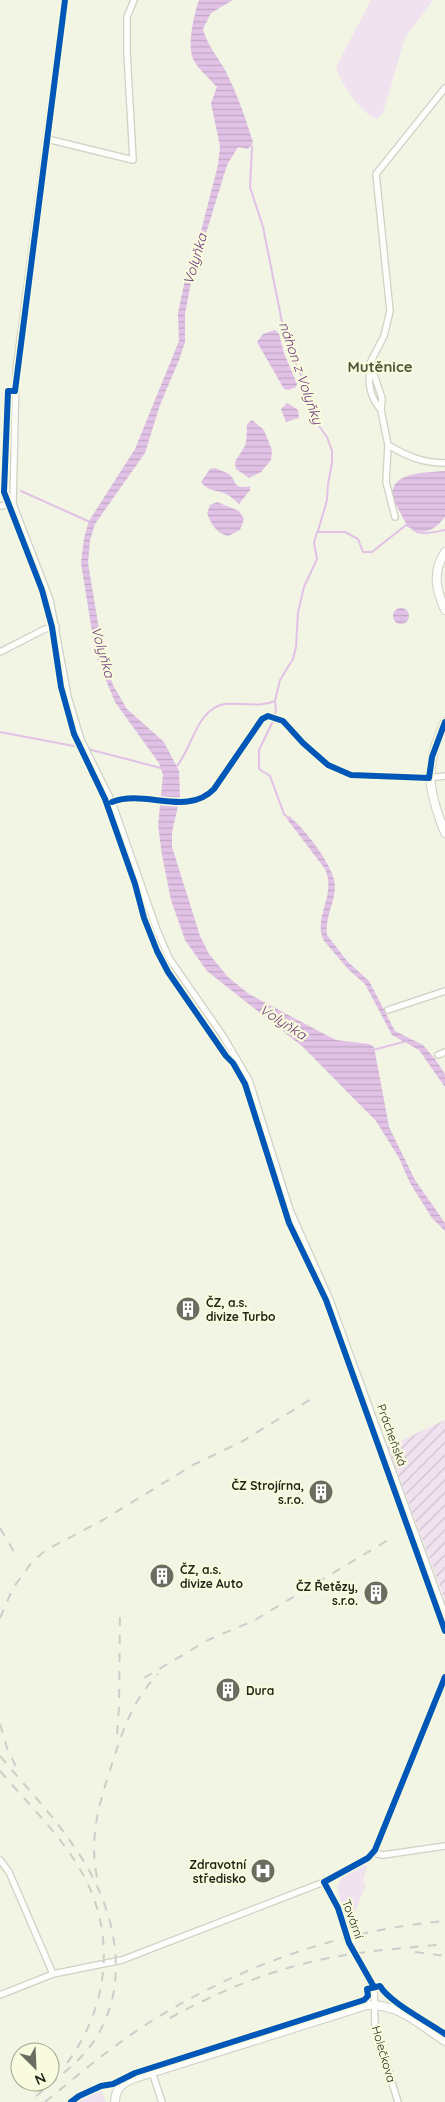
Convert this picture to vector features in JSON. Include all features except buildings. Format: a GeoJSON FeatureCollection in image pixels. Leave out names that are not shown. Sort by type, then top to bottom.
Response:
{"type":"FeatureCollection","features":[{"type":"Feature","properties":{"kind":"main road"},"geometry":{"type":"LineString","coordinates":[[445,552],[435,575],[438,596],[445,610]]}},
{"type":"Feature","properties":{"kind":"main road"},"geometry":{"type":"LineString","coordinates":[[445,722],[432,757],[429,778],[434,805],[445,833]]}},
{"type":"Feature","properties":{"kind":"main road"},"geometry":{"type":"LineString","coordinates":[[115,2100],[120,2086],[131,2079],[349,2010],[374,2004],[399,2010],[445,2040]]}},
{"type":"Feature","properties":{"kind":"street"},"geometry":{"type":"LineString","coordinates":[[0,506],[13,504],[16,371],[65,0]]}},
{"type":"Feature","properties":{"kind":"street"},"geometry":{"type":"LineString","coordinates":[[47,139],[133,160],[127,17],[134,0]]}},
{"type":"Feature","properties":{"kind":"street"},"geometry":{"type":"LineString","coordinates":[[395,517],[386,482],[388,445],[381,410],[382,398],[370,363],[384,336],[390,311],[376,174],[445,88]]}},
{"type":"Feature","properties":{"kind":"street"},"geometry":{"type":"LineString","coordinates":[[388,445],[413,459],[430,463],[445,463]]}},
{"type":"Feature","properties":{"kind":"street","name":"Prácheňská"},"geometry":{"type":"LineString","coordinates":[[13,504],[41,574],[56,626],[68,697],[83,744],[112,802],[157,930],[169,958],[213,1020],[249,1080],[290,1210],[330,1300],[445,1615]]}},
{"type":"Feature","properties":{"kind":"street"},"geometry":{"type":"LineString","coordinates":[[0,652],[45,629],[56,626]]}},
{"type":"Feature","properties":{"kind":"street"},"geometry":{"type":"LineString","coordinates":[[112,802],[129,797],[184,802],[198,800],[211,792],[262,719],[268,716],[283,721],[318,758],[328,765],[351,775],[429,778],[445,776]]}},
{"type":"Feature","properties":{"kind":"street"},"geometry":{"type":"LineString","coordinates":[[388,1010],[445,991]]}},
{"type":"Feature","properties":{"kind":"street"},"geometry":{"type":"LineString","coordinates":[[438,1055],[445,1052]]}},
{"type":"Feature","properties":{"kind":"street"},"geometry":{"type":"LineString","coordinates":[[0,1995],[52,1974],[122,1960],[324,1882],[368,1858],[373,1853],[445,1677]]}},
{"type":"Feature","properties":{"kind":"street"},"geometry":{"type":"LineString","coordinates":[[373,1853],[383,1856],[445,1846]]}},
{"type":"Feature","properties":{"kind":"street"},"geometry":{"type":"LineString","coordinates":[[0,1860],[9,1872],[52,1974]]}},
{"type":"Feature","properties":{"kind":"street","name":"Tovární"},"geometry":{"type":"LineString","coordinates":[[324,1882],[338,1908],[349,1943],[374,1987],[374,2004]]}},
{"type":"Feature","properties":{"kind":"street","name":"Holečkova"},"geometry":{"type":"LineString","coordinates":[[374,2004],[375,2028],[398,2102]]}},
{"type":"Feature","properties":{"kind":"street"},"geometry":{"type":"LineString","coordinates":[[152,2072],[162,2102]]}},
{"type":"Feature","properties":{"kind":"green space"},"geometry":{"type":"Polygon","coordinates":[[[371,0],[433,0],[405,38],[383,113],[377,119],[358,105],[342,81],[336,67],[371,0]]]}},
{"type":"Feature","properties":{"kind":"green space"},"geometry":{"type":"Polygon","coordinates":[[[445,1420],[445,1600],[388,1447],[445,1420]]]}},
{"type":"Feature","properties":{"kind":"green space"},"geometry":{"type":"Polygon","coordinates":[[[362,1865],[367,1866],[363,1882],[366,1884],[348,1929],[337,1886],[342,1878],[362,1865]]]}},
{"type":"Feature","properties":{"kind":"green space"},"geometry":{"type":"Polygon","coordinates":[[[100,2088],[106,2102],[75,2102],[84,2095],[100,2088]]]}},
{"type":"Feature","properties":{"kind":"water","name":"Volyňka"},"geometry":{"type":"Polygon","coordinates":[[[199,0],[233,0],[211,13],[203,29],[233,87],[253,142],[248,149],[238,147],[227,165],[191,282],[185,314],[185,342],[160,405],[145,453],[95,524],[90,540],[88,563],[104,659],[113,685],[127,709],[164,742],[179,771],[180,797],[172,832],[172,847],[200,936],[209,954],[228,977],[249,994],[336,1040],[369,1044],[374,1047],[389,1127],[415,1180],[445,1223],[445,1231],[432,1218],[410,1183],[399,1158],[376,1121],[303,1047],[207,971],[185,940],[171,900],[158,825],[163,775],[159,763],[115,702],[98,661],[94,644],[81,563],[84,538],[89,521],[135,449],[179,341],[178,313],[185,280],[201,231],[218,165],[220,146],[211,103],[217,87],[198,66],[191,53],[192,29],[199,0]]]}},
{"type":"Feature","properties":{"kind":"water"},"geometry":{"type":"Polygon","coordinates":[[[275,330],[279,334],[284,353],[297,384],[296,387],[289,390],[284,389],[257,342],[263,334],[275,330]]]}},
{"type":"Feature","properties":{"kind":"water"},"geometry":{"type":"Polygon","coordinates":[[[287,403],[298,410],[299,418],[286,422],[281,409],[287,403]]]}},
{"type":"Feature","properties":{"kind":"water"},"geometry":{"type":"Polygon","coordinates":[[[252,420],[264,430],[272,450],[271,460],[261,472],[249,478],[236,469],[235,462],[246,444],[247,424],[252,420]]]}},
{"type":"Feature","properties":{"kind":"water"},"geometry":{"type":"Polygon","coordinates":[[[215,468],[231,476],[240,487],[250,486],[250,490],[239,504],[228,495],[209,489],[201,482],[210,469],[215,468]]]}},
{"type":"Feature","properties":{"kind":"water"},"geometry":{"type":"Polygon","coordinates":[[[445,471],[445,517],[437,526],[428,531],[414,530],[408,527],[393,499],[393,490],[396,483],[410,475],[445,471]]]}},
{"type":"Feature","properties":{"kind":"water"},"geometry":{"type":"Polygon","coordinates":[[[217,502],[239,511],[244,519],[240,530],[228,536],[220,533],[214,527],[207,513],[210,505],[217,502]]]}},
{"type":"Feature","properties":{"kind":"water"},"geometry":{"type":"Polygon","coordinates":[[[401,608],[407,610],[409,616],[407,622],[401,624],[395,622],[393,616],[395,610],[401,608]]]}},
{"type":"Feature","properties":{"kind":"water"},"geometry":{"type":"Polygon","coordinates":[[[289,816],[303,829],[318,848],[334,878],[335,892],[327,921],[327,935],[347,961],[369,981],[395,1031],[423,1045],[435,1059],[445,1074],[445,1087],[419,1050],[392,1035],[365,984],[348,969],[324,941],[321,924],[327,898],[328,879],[325,869],[287,819],[289,816]]]}},
{"type":"Feature","properties":{"kind":"waterway","name":"náhon z Volyňky"},"geometry":{"type":"LineString","coordinates":[[250,143],[252,147],[250,187],[263,227],[282,322],[296,365],[307,387],[314,419],[327,437],[332,451],[327,500],[318,531]]}},
{"type":"Feature","properties":{"kind":"waterway"},"geometry":{"type":"LineString","coordinates":[[21,491],[90,522]]}},
{"type":"Feature","properties":{"kind":"waterway"},"geometry":{"type":"LineString","coordinates":[[288,818],[284,814],[270,776],[259,769],[259,750],[274,719],[275,701],[280,680],[293,659],[296,647],[298,612],[304,587],[317,559],[314,543],[317,532],[345,532],[358,539],[363,552],[372,552],[406,525],[408,526]]}},
{"type":"Feature","properties":{"kind":"waterway"},"geometry":{"type":"LineString","coordinates":[[412,529],[423,533],[445,530]]}},
{"type":"Feature","properties":{"kind":"waterway"},"geometry":{"type":"LineString","coordinates":[[177,766],[201,721],[216,707],[225,704],[263,704],[275,701]]}},
{"type":"Feature","properties":{"kind":"waterway"},"geometry":{"type":"LineString","coordinates":[[0,732],[84,748]]}},
{"type":"Feature","properties":{"kind":"waterway"},"geometry":{"type":"LineString","coordinates":[[88,749],[161,768]]}},
{"type":"Feature","properties":{"kind":"waterway"},"geometry":{"type":"LineString","coordinates":[[373,1050],[407,1041]]}},
{"type":"Feature","properties":{"kind":"railway"},"geometry":{"type":"LineString","coordinates":[[0,1618],[13,1588],[32,1562],[46,1550],[103,1520],[193,1465],[243,1441],[311,1399]]}},
{"type":"Feature","properties":{"kind":"railway"},"geometry":{"type":"LineString","coordinates":[[0,1528],[17,1557]]}},
{"type":"Feature","properties":{"kind":"railway"},"geometry":{"type":"LineString","coordinates":[[144,1678],[208,1640],[255,1620],[393,1537]]}},
{"type":"Feature","properties":{"kind":"railway"},"geometry":{"type":"LineString","coordinates":[[117,1734],[120,1614]]}},
{"type":"Feature","properties":{"kind":"railway"},"geometry":{"type":"LineString","coordinates":[[97,1877],[94,1848],[96,1821],[119,1741],[141,1695],[158,1674]]}},
{"type":"Feature","properties":{"kind":"railway"},"geometry":{"type":"LineString","coordinates":[[0,1724],[7,1748],[18,1771]]}},
{"type":"Feature","properties":{"kind":"railway"},"geometry":{"type":"LineString","coordinates":[[0,1756],[58,1824],[89,1870],[109,1917],[114,1943],[116,1968],[113,1993],[106,2018],[94,2041],[80,2058],[31,2101]]}},
{"type":"Feature","properties":{"kind":"railway"},"geometry":{"type":"LineString","coordinates":[[0,1771],[73,1857],[92,1895],[100,1919],[103,1969],[99,1994],[92,2018],[81,2041],[67,2063]]}},
{"type":"Feature","properties":{"kind":"railway"},"geometry":{"type":"LineString","coordinates":[[45,2102],[147,2024],[216,1985],[290,1954],[328,1943],[367,1933],[445,1921]]}},
{"type":"Feature","properties":{"kind":"railway"},"geometry":{"type":"LineString","coordinates":[[170,2018],[229,1989],[271,1973],[313,1961],[376,1951],[445,1944]]}},
{"type":"Feature","properties":{"kind":"railway"},"geometry":{"type":"LineString","coordinates":[[415,1952],[445,1956]]}},
{"type":"Feature","properties":{"kind":"cycle path"},"geometry":{"type":"LineString","coordinates":[[65,0],[15,391],[8,391],[4,492],[42,590],[52,627],[61,687],[74,734],[105,799],[135,884],[144,918],[157,951],[168,972],[226,1056],[233,1063],[245,1084],[289,1223],[326,1300],[445,1631]]}},
{"type":"Feature","properties":{"kind":"cycle path"},"geometry":{"type":"LineString","coordinates":[[112,802],[138,798],[179,802],[203,797],[214,789],[262,719],[268,716],[283,721],[303,743],[328,765],[351,775],[429,778],[432,757],[445,722]]}},
{"type":"Feature","properties":{"kind":"cycle path"},"geometry":{"type":"LineString","coordinates":[[374,1987],[349,1943],[338,1908],[324,1882],[368,1858],[375,1850],[445,1677]]}},
{"type":"Feature","properties":{"kind":"cycle path"},"geometry":{"type":"LineString","coordinates":[[71,2102],[79,2096],[101,2086],[113,2084],[135,2073],[364,2000],[368,1996],[367,1989],[380,1986],[400,2005],[445,2034]]}},
{"type":"Feature","properties":{"kind":"place","name":"ČZ, a.s. divize Turbo"},"geometry":{"type":"Point","coordinates":[188,1309]}},
{"type":"Feature","properties":{"kind":"place","name":"ČZ Strojírna, s.r.o."},"geometry":{"type":"Point","coordinates":[321,1492]}},
{"type":"Feature","properties":{"kind":"place","name":"ČZ, a.s. divize Auto"},"geometry":{"type":"Point","coordinates":[162,1576]}},
{"type":"Feature","properties":{"kind":"place","name":"ČZ Řetězy, s.r.o."},"geometry":{"type":"Point","coordinates":[376,1593]}},
{"type":"Feature","properties":{"kind":"place","name":"Dura"},"geometry":{"type":"Point","coordinates":[228,1690]}},
{"type":"Feature","properties":{"kind":"place","name":"Zdravotní středisko"},"geometry":{"type":"Point","coordinates":[263,1871]}},
{"type":"Feature","properties":{"kind":"district","name":"Mutěnice"},"geometry":{"type":"Point","coordinates":[380,366]}}]}
